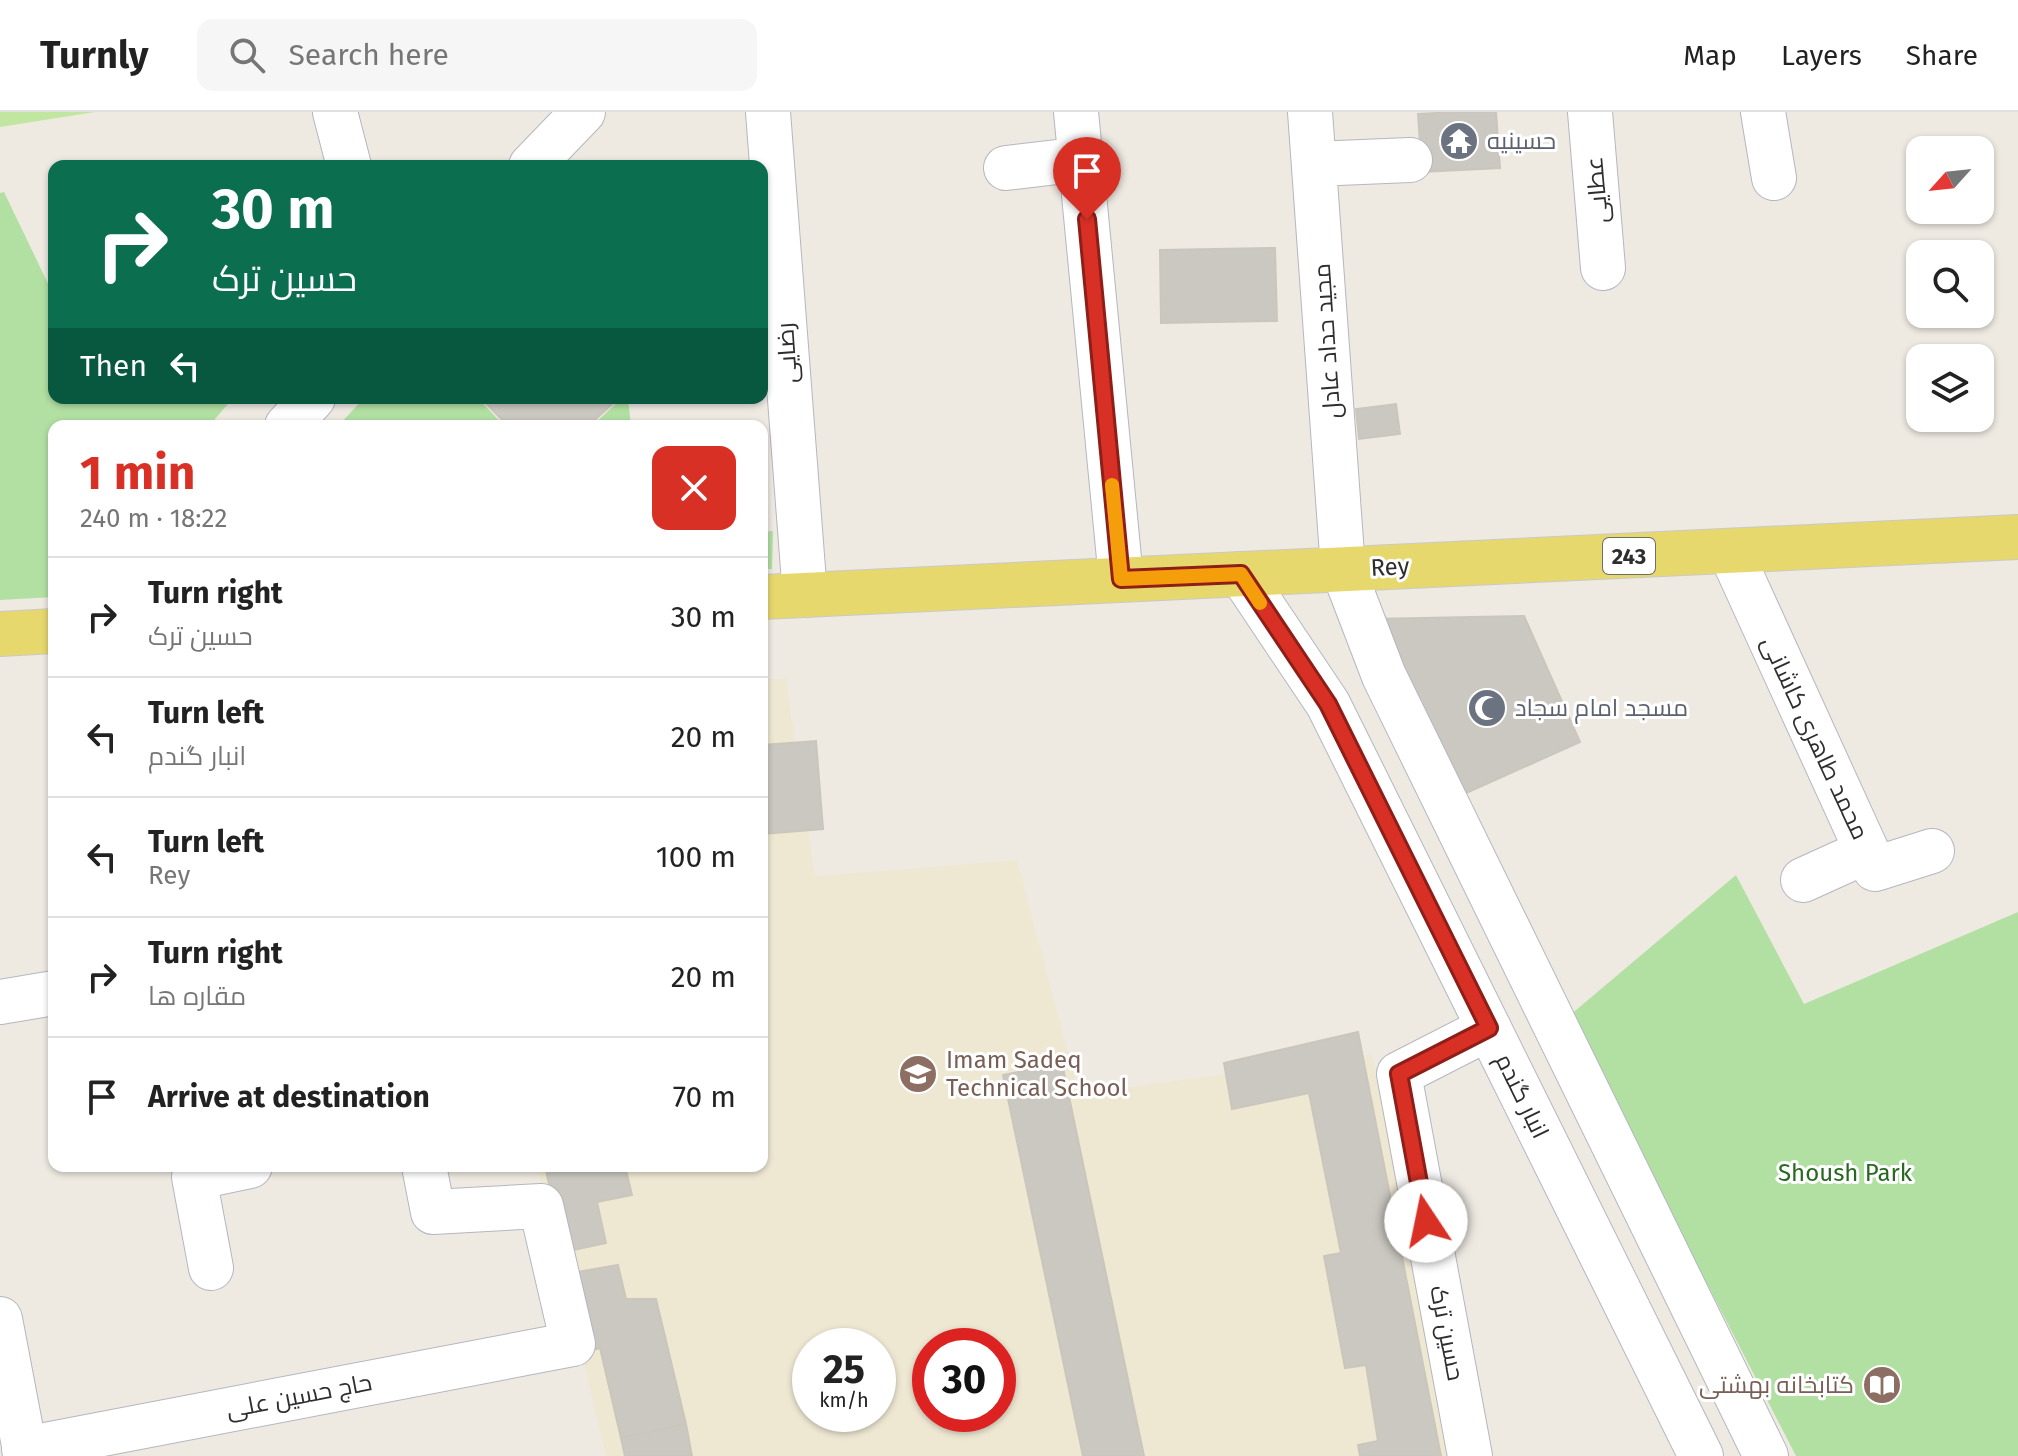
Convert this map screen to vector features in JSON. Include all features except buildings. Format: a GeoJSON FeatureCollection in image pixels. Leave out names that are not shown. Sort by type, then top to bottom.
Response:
{"type":"FeatureCollection","features":[{"type":"Feature","properties":{"kind":"main road","name":"Rey"},"geometry":{"type":"LineString","coordinates":[[768,597],[2018,537]]}},
{"type":"Feature","properties":{"kind":"main road"},"geometry":{"type":"LineString","coordinates":[[0,633],[48,630]]}},
{"type":"Feature","properties":{"kind":"street"},"geometry":{"type":"LineString","coordinates":[[335,112],[347,160]]}},
{"type":"Feature","properties":{"kind":"street"},"geometry":{"type":"LineString","coordinates":[[537,160],[583,112]]}},
{"type":"Feature","properties":{"kind":"street","name":"رضایی"},"geometry":{"type":"LineString","coordinates":[[768,112],[805,595]]}},
{"type":"Feature","properties":{"kind":"street"},"geometry":{"type":"LineString","coordinates":[[1076,112],[1121,579]]}},
{"type":"Feature","properties":{"kind":"street","name":"مجید حداد عادل"},"geometry":{"type":"LineString","coordinates":[[1310,112],[1343,569]]}},
{"type":"Feature","properties":{"kind":"street","name":"عطایی"},"geometry":{"type":"LineString","coordinates":[[1590,112],[1603,268]]}},
{"type":"Feature","properties":{"kind":"street"},"geometry":{"type":"LineString","coordinates":[[1763,112],[1774,178]]}},
{"type":"Feature","properties":{"kind":"street"},"geometry":{"type":"LineString","coordinates":[[1006,168],[1082,159]]}},
{"type":"Feature","properties":{"kind":"street"},"geometry":{"type":"LineString","coordinates":[[1314,164],[1410,160]]}},
{"type":"Feature","properties":{"kind":"street"},"geometry":{"type":"LineString","coordinates":[[293,420],[307,404]]}},
{"type":"Feature","properties":{"kind":"street","name":"محمد طاهری کاشانی"},"geometry":{"type":"LineString","coordinates":[[1730,551],[1875,869],[1932,851]]}},
{"type":"Feature","properties":{"kind":"street"},"geometry":{"type":"LineString","coordinates":[[1343,569],[1384,676],[1766,1456]]}},
{"type":"Feature","properties":{"kind":"street","name":"انبار گندم"},"geometry":{"type":"LineString","coordinates":[[1241,574],[1328,704],[1701,1456]]}},
{"type":"Feature","properties":{"kind":"street"},"geometry":{"type":"LineString","coordinates":[[1803,880],[1867,851]]}},
{"type":"Feature","properties":{"kind":"street"},"geometry":{"type":"LineString","coordinates":[[0,1002],[48,994]]}},
{"type":"Feature","properties":{"kind":"street","name":"حسین ترک"},"geometry":{"type":"LineString","coordinates":[[1470,1456],[1399,1074],[1489,1028]]}},
{"type":"Feature","properties":{"kind":"street"},"geometry":{"type":"LineString","coordinates":[[1541,1134],[1595,1107]]}},
{"type":"Feature","properties":{"kind":"street"},"geometry":{"type":"LineString","coordinates":[[211,1268],[194,1177],[213,1172]]}},
{"type":"Feature","properties":{"kind":"street","name":"حاج حسین علی"},"geometry":{"type":"LineString","coordinates":[[25,1452],[573,1344],[541,1206],[433,1212],[425,1172]]}},
{"type":"Feature","properties":{"kind":"street"},"geometry":{"type":"LineString","coordinates":[[1,1332],[25,1452]]}},
{"type":"Feature","properties":{"kind":"shaded area","name":"Imam Sadeq Technical School"},"geometry":{"type":"Polygon","coordinates":[[[768,679],[786,679],[815,876],[1017,860],[1079,1094],[1372,1054],[1455,1456],[606,1456],[538,1172],[768,1172],[768,679]]]}},
{"type":"Feature","properties":{"kind":"green space"},"geometry":{"type":"Polygon","coordinates":[[[0,112],[95,112],[0,127],[0,112]]]}},
{"type":"Feature","properties":{"kind":"green space"},"geometry":{"type":"Polygon","coordinates":[[[4,192],[48,284],[48,404],[228,404],[214,420],[48,420],[48,597],[0,600],[0,193],[4,192]]]}},
{"type":"Feature","properties":{"kind":"green space"},"geometry":{"type":"Polygon","coordinates":[[[358,404],[484,404],[498,420],[344,420],[358,404]]]}},
{"type":"Feature","properties":{"kind":"green space"},"geometry":{"type":"Polygon","coordinates":[[[616,404],[629,404],[630,420],[598,420],[616,404]]]}},
{"type":"Feature","properties":{"kind":"green space"},"geometry":{"type":"Polygon","coordinates":[[[768,531],[773,531],[772,569],[768,569],[768,531]]]}},
{"type":"Feature","properties":{"kind":"green space","name":"Shoush Park"},"geometry":{"type":"Polygon","coordinates":[[[1736,875],[1804,1004],[2018,912],[2018,1456],[1796,1456],[1569,1016],[1736,875]]]}},
{"type":"Feature","properties":{"kind":"slow traffic"},"geometry":{"type":"LineString","coordinates":[[1112,485],[1121,579],[1241,574],[1260,603]]}},
{"type":"Feature","properties":{"kind":"place","name":"حسینیه"},"geometry":{"type":"Point","coordinates":[1459,141]}},
{"type":"Feature","properties":{"kind":"place","name":"مسجد امام سجاد"},"geometry":{"type":"Point","coordinates":[1487,708]}},
{"type":"Feature","properties":{"kind":"place","name":"Imam Sadeq Technical School"},"geometry":{"type":"Point","coordinates":[918,1074]}},
{"type":"Feature","properties":{"kind":"place","name":"کتابخانه بهشتی"},"geometry":{"type":"Point","coordinates":[1882,1385]}},
{"type":"Feature","properties":{"kind":"route"},"geometry":{"type":"LineString","coordinates":[[1087,219],[1121,579],[1241,574],[1328,704],[1489,1028],[1399,1074],[1426,1221]]}}]}
